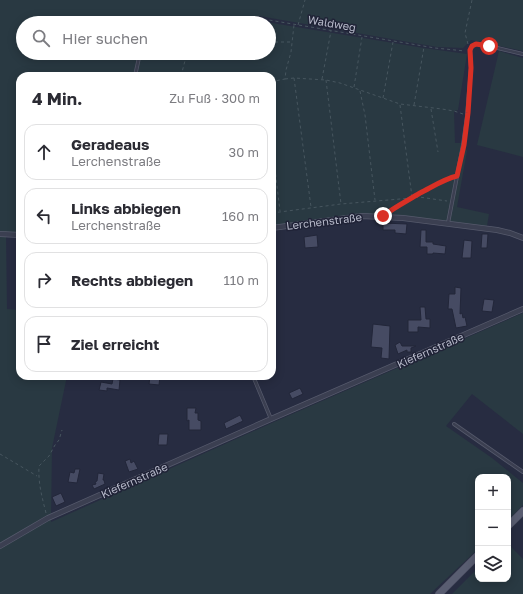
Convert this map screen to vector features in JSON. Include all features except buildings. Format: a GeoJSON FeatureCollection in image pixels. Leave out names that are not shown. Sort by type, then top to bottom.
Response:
{"type":"FeatureCollection","features":[{"type":"Feature","properties":{"kind":"main road"},"geometry":{"type":"LineString","coordinates":[[511,523],[523,511]]}},
{"type":"Feature","properties":{"kind":"main road"},"geometry":{"type":"LineString","coordinates":[[439,594],[475,559]]}},
{"type":"Feature","properties":{"kind":"street","name":"Lerchenstraße"},"geometry":{"type":"LineString","coordinates":[[276,227],[362,216],[383,216],[496,230],[523,238]]}},
{"type":"Feature","properties":{"kind":"street"},"geometry":{"type":"LineString","coordinates":[[0,234],[16,235]]}},
{"type":"Feature","properties":{"kind":"street","name":"Kiefernstraße"},"geometry":{"type":"LineString","coordinates":[[0,546],[48,518],[523,309]]}},
{"type":"Feature","properties":{"kind":"lane"},"geometry":{"type":"LineString","coordinates":[[448,223],[464,145],[471,68],[470,50],[472,46],[476,44],[523,54]]}},
{"type":"Feature","properties":{"kind":"lane"},"geometry":{"type":"LineString","coordinates":[[136,72],[138,60]]}},
{"type":"Feature","properties":{"kind":"lane"},"geometry":{"type":"LineString","coordinates":[[255,380],[271,419]]}},
{"type":"Feature","properties":{"kind":"lane"},"geometry":{"type":"LineString","coordinates":[[454,424],[523,472]]}},
{"type":"Feature","properties":{"kind":"path"},"geometry":{"type":"LineString","coordinates":[[298,25],[304,0]]}},
{"type":"Feature","properties":{"kind":"path"},"geometry":{"type":"LineString","coordinates":[[470,50],[465,33],[472,0]]}},
{"type":"Feature","properties":{"kind":"path","name":"Waldweg"},"geometry":{"type":"LineString","coordinates":[[276,21],[424,47],[460,51],[470,50]]}},
{"type":"Feature","properties":{"kind":"path"},"geometry":{"type":"LineString","coordinates":[[285,79],[291,52],[294,24]]}},
{"type":"Feature","properties":{"kind":"path"},"geometry":{"type":"LineString","coordinates":[[322,79],[331,31]]}},
{"type":"Feature","properties":{"kind":"path"},"geometry":{"type":"LineString","coordinates":[[354,88],[362,36]]}},
{"type":"Feature","properties":{"kind":"path"},"geometry":{"type":"LineString","coordinates":[[383,99],[393,41]]}},
{"type":"Feature","properties":{"kind":"path"},"geometry":{"type":"LineString","coordinates":[[276,42],[292,42]]}},
{"type":"Feature","properties":{"kind":"path"},"geometry":{"type":"LineString","coordinates":[[414,105],[424,47]]}},
{"type":"Feature","properties":{"kind":"path"},"geometry":{"type":"LineString","coordinates":[[182,72],[185,60]]}},
{"type":"Feature","properties":{"kind":"path"},"geometry":{"type":"LineString","coordinates":[[294,78],[311,208]]}},
{"type":"Feature","properties":{"kind":"path"},"geometry":{"type":"LineString","coordinates":[[276,80],[294,78],[322,79],[400,104],[454,111],[467,116]]}},
{"type":"Feature","properties":{"kind":"path"},"geometry":{"type":"LineString","coordinates":[[326,80],[341,204]]}},
{"type":"Feature","properties":{"kind":"path"},"geometry":{"type":"LineString","coordinates":[[360,90],[365,115],[375,201]]}},
{"type":"Feature","properties":{"kind":"path"},"geometry":{"type":"LineString","coordinates":[[400,104],[412,198]]}},
{"type":"Feature","properties":{"kind":"path"},"geometry":{"type":"LineString","coordinates":[[431,108],[438,152]]}},
{"type":"Feature","properties":{"kind":"path"},"geometry":{"type":"LineString","coordinates":[[383,216],[396,206],[433,186],[457,176]]}},
{"type":"Feature","properties":{"kind":"path"},"geometry":{"type":"LineString","coordinates":[[276,178],[280,212]]}},
{"type":"Feature","properties":{"kind":"path"},"geometry":{"type":"LineString","coordinates":[[276,212],[341,204],[419,197],[452,202]]}},
{"type":"Feature","properties":{"kind":"path"},"geometry":{"type":"LineString","coordinates":[[48,518],[40,492],[38,477],[39,466],[49,456],[59,440],[62,430]]}},
{"type":"Feature","properties":{"kind":"path"},"geometry":{"type":"LineString","coordinates":[[0,454],[38,477]]}},
{"type":"Feature","properties":{"kind":"shaded area"},"geometry":{"type":"Polygon","coordinates":[[[0,0],[523,0],[523,51],[471,40],[463,48],[437,47],[276,19],[276,16],[16,16],[16,60],[276,60],[276,24],[467,54],[458,110],[454,111],[455,143],[462,143],[467,151],[457,207],[489,214],[487,226],[390,214],[363,214],[276,225],[276,72],[16,72],[16,233],[0,232],[0,0]]]}},
{"type":"Feature","properties":{"kind":"shaded area"},"geometry":{"type":"Polygon","coordinates":[[[499,51],[523,58],[523,157],[477,145],[499,51]]]}},
{"type":"Feature","properties":{"kind":"shaded area"},"geometry":{"type":"Polygon","coordinates":[[[0,236],[6,237],[7,309],[16,310],[16,380],[66,380],[52,448],[51,522],[523,313],[523,434],[472,394],[446,426],[492,458],[523,483],[523,505],[511,517],[511,474],[475,474],[475,552],[430,594],[0,594],[0,236]]]}},
{"type":"Feature","properties":{"kind":"shaded area"},"geometry":{"type":"Polygon","coordinates":[[[511,547],[523,559],[523,594],[452,594],[475,571],[475,582],[511,582],[511,547]]]}},
{"type":"Feature","properties":{"kind":"route"},"geometry":{"type":"LineString","coordinates":[[383,216],[396,206],[433,186],[457,176],[464,145],[468,113],[471,68],[470,50],[472,46],[476,44],[489,46]]}}]}
